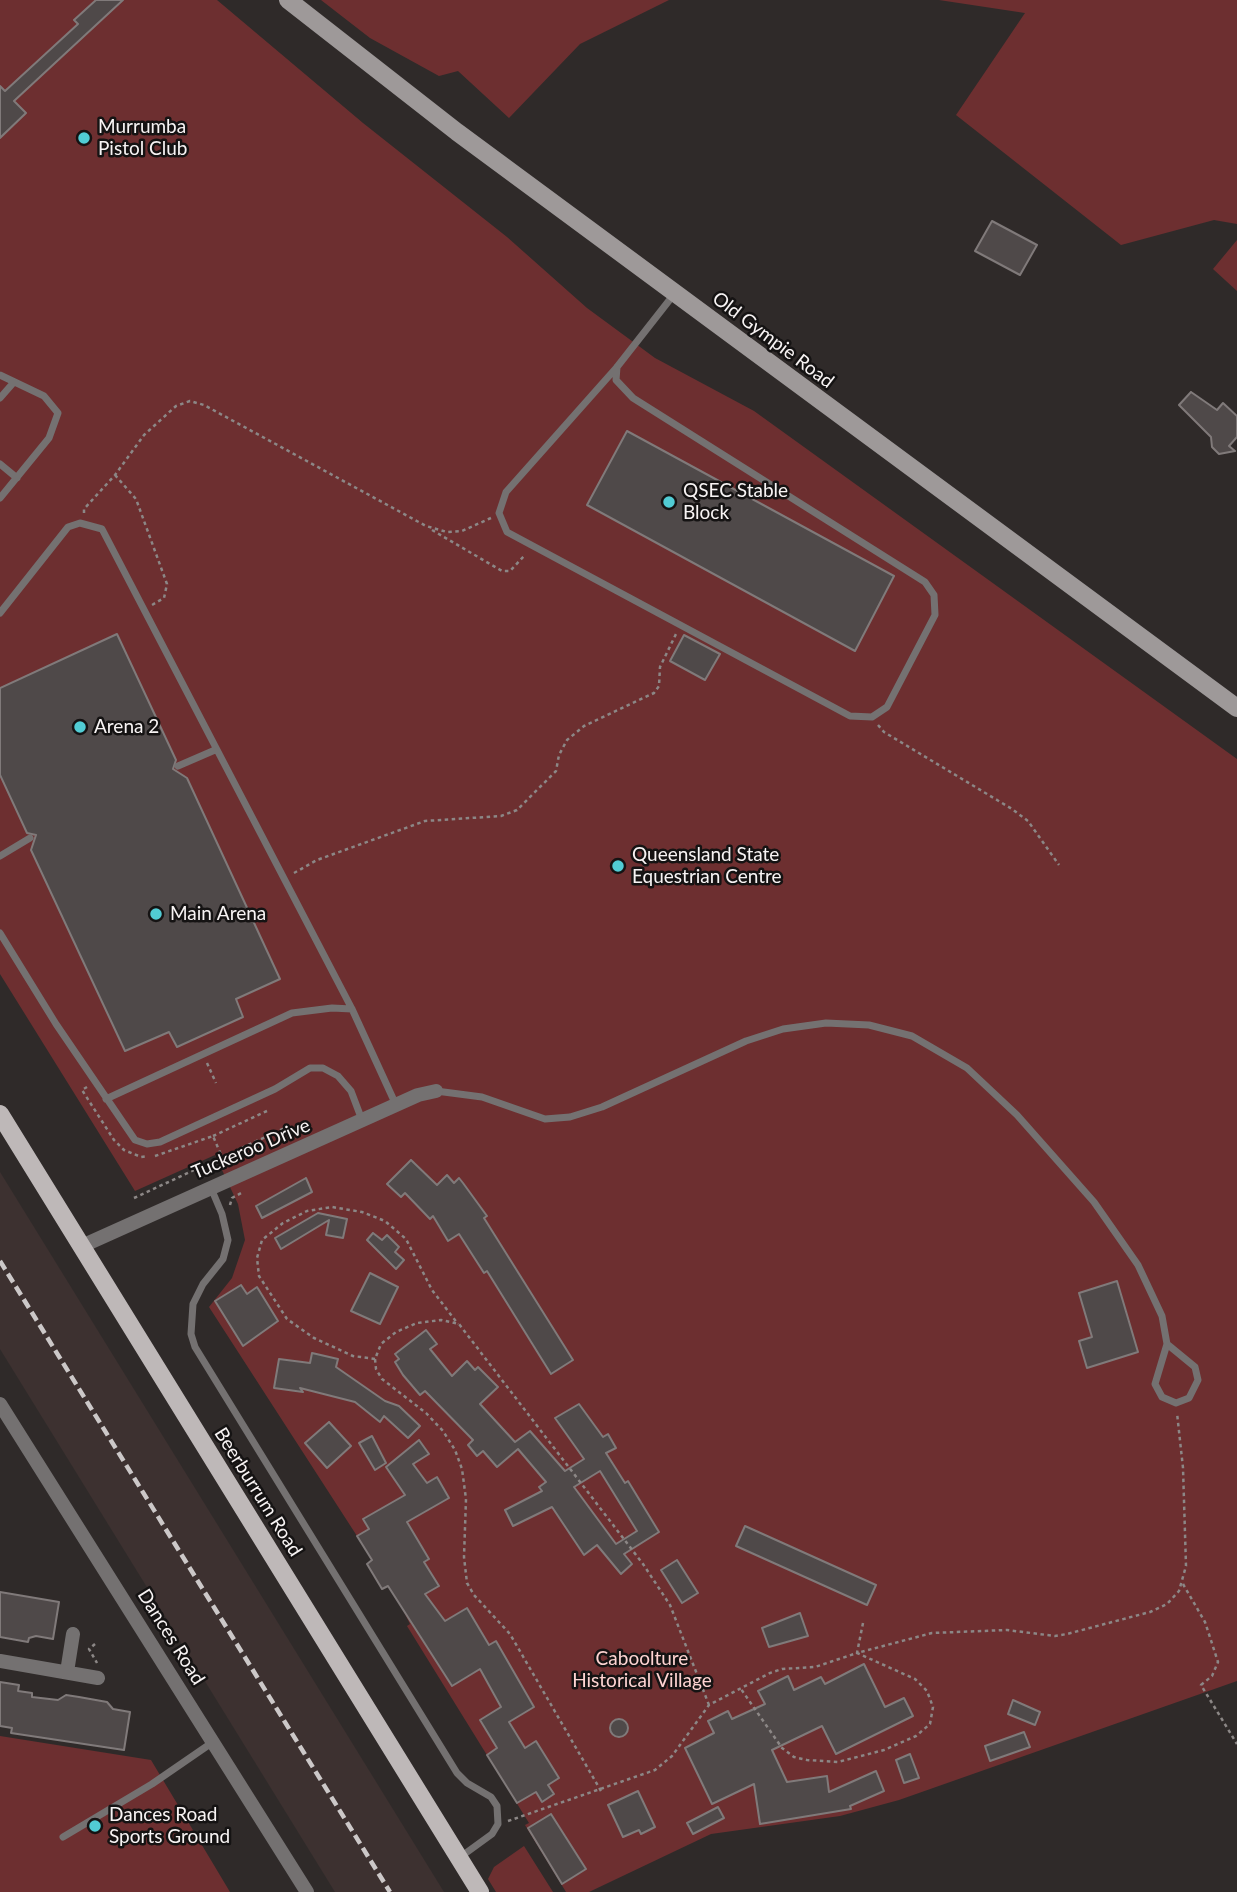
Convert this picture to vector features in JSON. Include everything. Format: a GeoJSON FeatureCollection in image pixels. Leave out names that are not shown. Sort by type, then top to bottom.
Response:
{"type":"FeatureCollection","features":[{"type":"Feature","properties":{"kind":"main road","name":"Old Gympie Road"},"geometry":{"type":"LineString","coordinates":[[288,0],[457,132],[1237,708]]}},
{"type":"Feature","properties":{"kind":"main road","name":"Beerburrum Road"},"geometry":{"type":"LineString","coordinates":[[0,1114],[480,1892]]}},
{"type":"Feature","properties":{"kind":"street","name":"Tuckeroo Drive"},"geometry":{"type":"LineString","coordinates":[[82,1246],[396,1105],[436,1091]]}},
{"type":"Feature","properties":{"kind":"street","name":"Dances Road"},"geometry":{"type":"LineString","coordinates":[[0,1404],[307,1892]]}},
{"type":"Feature","properties":{"kind":"street"},"geometry":{"type":"LineString","coordinates":[[67,1672],[73,1634]]}},
{"type":"Feature","properties":{"kind":"street"},"geometry":{"type":"LineString","coordinates":[[0,1661],[94,1677]]}},
{"type":"Feature","properties":{"kind":"lane"},"geometry":{"type":"LineString","coordinates":[[617,367],[616,380],[633,398],[925,582],[934,595],[935,615],[887,706],[872,717],[850,716],[507,532],[499,513],[506,492],[617,367],[675,292]]}},
{"type":"Feature","properties":{"kind":"lane"},"geometry":{"type":"LineString","coordinates":[[0,375],[44,396],[58,413],[49,438],[0,498]]}},
{"type":"Feature","properties":{"kind":"lane"},"geometry":{"type":"LineString","coordinates":[[0,398],[14,382]]}},
{"type":"Feature","properties":{"kind":"lane"},"geometry":{"type":"LineString","coordinates":[[0,464],[17,478]]}},
{"type":"Feature","properties":{"kind":"lane"},"geometry":{"type":"LineString","coordinates":[[0,613],[68,527],[85,524],[102,529],[352,1009],[396,1105]]}},
{"type":"Feature","properties":{"kind":"lane"},"geometry":{"type":"LineString","coordinates":[[178,766],[215,750]]}},
{"type":"Feature","properties":{"kind":"lane"},"geometry":{"type":"LineString","coordinates":[[0,856],[30,838]]}},
{"type":"Feature","properties":{"kind":"lane"},"geometry":{"type":"LineString","coordinates":[[0,933],[135,1140],[147,1144],[160,1142],[275,1089],[297,1073],[323,1068],[338,1076],[351,1091],[362,1121]]}},
{"type":"Feature","properties":{"kind":"lane"},"geometry":{"type":"LineString","coordinates":[[106,1099],[292,1013],[332,1008],[352,1009]]}},
{"type":"Feature","properties":{"kind":"lane"},"geometry":{"type":"LineString","coordinates":[[436,1091],[482,1097],[545,1119],[570,1117],[602,1107],[746,1041],[783,1029],[836,1023],[869,1025],[912,1036],[967,1068],[1017,1115],[1094,1202],[1138,1265],[1162,1316],[1167,1343],[1156,1373],[1155,1384],[1162,1397],[1176,1403],[1189,1398],[1198,1380],[1195,1367],[1167,1343]]}},
{"type":"Feature","properties":{"kind":"lane"},"geometry":{"type":"LineString","coordinates":[[211,1188],[222,1213],[228,1240],[223,1259],[193,1304],[191,1334],[195,1347],[457,1773],[467,1783],[491,1797],[497,1805],[498,1824],[492,1834],[459,1858]]}},
{"type":"Feature","properties":{"kind":"lane"},"geometry":{"type":"LineString","coordinates":[[63,1837],[152,1784],[214,1741]]}},
{"type":"Feature","properties":{"kind":"path"},"geometry":{"type":"LineString","coordinates":[[85,524],[84,509],[158,421],[176,406],[190,401],[204,405],[426,526],[502,571],[510,571],[518,565],[531,545]]}},
{"type":"Feature","properties":{"kind":"path"},"geometry":{"type":"LineString","coordinates":[[115,475],[136,499],[167,584],[164,598],[145,608]]}},
{"type":"Feature","properties":{"kind":"path"},"geometry":{"type":"LineString","coordinates":[[426,526],[447,532],[462,531],[499,513]]}},
{"type":"Feature","properties":{"kind":"path"},"geometry":{"type":"LineString","coordinates":[[285,878],[317,860],[425,821],[501,816],[517,810],[556,771],[559,755],[567,740],[584,726],[654,693],[660,686],[660,667],[681,625]]}},
{"type":"Feature","properties":{"kind":"path"},"geometry":{"type":"LineString","coordinates":[[872,717],[884,732],[1028,821],[1059,865]]}},
{"type":"Feature","properties":{"kind":"path"},"geometry":{"type":"LineString","coordinates":[[213,1136],[267,1111]]}},
{"type":"Feature","properties":{"kind":"path"},"geometry":{"type":"LineString","coordinates":[[134,1198],[289,1126]]}},
{"type":"Feature","properties":{"kind":"path"},"geometry":{"type":"LineString","coordinates":[[375,1359],[353,1356],[314,1338],[287,1319],[259,1276],[257,1258],[262,1240],[283,1223],[307,1211],[332,1207],[362,1212],[385,1221],[406,1239],[432,1290],[634,1553],[670,1605],[709,1704]]}},
{"type":"Feature","properties":{"kind":"path"},"geometry":{"type":"LineString","coordinates":[[459,1324],[441,1320],[417,1323],[396,1332],[381,1344],[375,1359],[376,1369],[382,1379],[426,1413],[443,1431],[455,1450],[462,1469],[466,1499],[464,1558],[467,1583],[474,1595],[510,1634],[601,1791]]}},
{"type":"Feature","properties":{"kind":"path"},"geometry":{"type":"LineString","coordinates":[[498,1824],[601,1791],[655,1770],[672,1756],[709,1704],[770,1673],[815,1667],[932,1633],[1007,1630],[1055,1636],[1067,1634],[1150,1612],[1167,1604],[1183,1584],[1186,1566],[1183,1468],[1176,1403]]}},
{"type":"Feature","properties":{"kind":"path"},"geometry":{"type":"LineString","coordinates":[[1183,1584],[1205,1622],[1218,1662],[1212,1676],[1201,1685],[1237,1744]]}},
{"type":"Feature","properties":{"kind":"path"},"geometry":{"type":"LineString","coordinates":[[857,1653],[863,1623]]}},
{"type":"Feature","properties":{"kind":"path"},"geometry":{"type":"LineString","coordinates":[[94,1677],[91,1669],[98,1664],[89,1648],[95,1644]]}},
{"type":"Feature","properties":{"kind":"path"},"geometry":{"type":"LineString","coordinates":[[741,1689],[782,1748],[793,1757],[838,1762],[884,1750],[916,1737],[930,1724],[933,1707],[928,1691],[915,1679],[857,1653]]}},
{"type":"Feature","properties":{"kind":"shaded area"},"geometry":{"type":"Polygon","coordinates":[[[0,1172],[444,1892],[335,1892],[0,1349],[0,1172]]]}},
{"type":"Feature","properties":{"kind":"green space","name":"Queensland State Equestrian Centre"},"geometry":{"type":"Polygon","coordinates":[[[0,0],[217,0],[363,123],[507,237],[587,308],[655,358],[754,411],[1237,759],[1237,1681],[899,1800],[840,1816],[711,1834],[589,1892],[566,1892],[525,1825],[529,1823],[407,1626],[410,1624],[402,1608],[388,1586],[382,1589],[367,1564],[372,1560],[209,1307],[232,1278],[245,1240],[238,1204],[215,1155],[135,1191],[0,974],[0,0]]]}},
{"type":"Feature","properties":{"kind":"green space"},"geometry":{"type":"Polygon","coordinates":[[[321,0],[669,0],[580,44],[509,118],[458,71],[439,76],[370,38],[321,0]]]}},
{"type":"Feature","properties":{"kind":"green space"},"geometry":{"type":"Polygon","coordinates":[[[939,0],[1237,0],[1237,224],[1214,220],[1121,245],[956,115],[1025,13],[939,0]]]}},
{"type":"Feature","properties":{"kind":"green space"},"geometry":{"type":"Polygon","coordinates":[[[1237,240],[1237,291],[1213,269],[1237,240]]]}},
{"type":"Feature","properties":{"kind":"green space","name":"Dances Road Sports Ground"},"geometry":{"type":"Polygon","coordinates":[[[0,1736],[151,1760],[230,1892],[0,1892],[0,1736]]]}},
{"type":"Feature","properties":{"kind":"green space"},"geometry":{"type":"Polygon","coordinates":[[[524,1846],[553,1892],[496,1892],[488,1879],[494,1867],[524,1846]]]}},
{"type":"Feature","properties":{"kind":"building"},"geometry":{"type":"Polygon","coordinates":[[[96,0],[123,0],[14,101],[26,113],[0,138],[0,86],[5,91],[78,24],[74,20],[96,0]]]}},
{"type":"Feature","properties":{"kind":"building"},"geometry":{"type":"Polygon","coordinates":[[[992,221],[1037,245],[1020,275],[975,251],[992,221]]]}},
{"type":"Feature","properties":{"kind":"building"},"geometry":{"type":"Polygon","coordinates":[[[1191,392],[1217,410],[1223,403],[1237,416],[1237,437],[1229,446],[1235,451],[1219,454],[1212,447],[1211,437],[1179,405],[1191,392]]]}},
{"type":"Feature","properties":{"kind":"building"},"geometry":{"type":"Polygon","coordinates":[[[627,431],[894,576],[855,651],[587,505],[627,431]]]}},
{"type":"Feature","properties":{"kind":"building","name":"Main Arena"},"geometry":{"type":"Polygon","coordinates":[[[117,634],[176,760],[173,769],[187,778],[280,979],[236,999],[243,1017],[177,1047],[169,1032],[125,1051],[31,850],[36,835],[27,833],[0,775],[0,688],[117,634]]]}},
{"type":"Feature","properties":{"kind":"building"},"geometry":{"type":"Polygon","coordinates":[[[684,635],[720,654],[705,680],[670,661],[684,635]]]}},
{"type":"Feature","properties":{"kind":"building"},"geometry":{"type":"Polygon","coordinates":[[[411,1160],[437,1185],[447,1175],[454,1183],[459,1178],[487,1216],[484,1218],[573,1360],[551,1374],[487,1271],[484,1273],[459,1234],[448,1241],[433,1216],[430,1219],[405,1193],[401,1197],[387,1184],[411,1160]]]}},
{"type":"Feature","properties":{"kind":"building"},"geometry":{"type":"Polygon","coordinates":[[[306,1178],[312,1192],[262,1218],[256,1206],[306,1178]]]}},
{"type":"Feature","properties":{"kind":"building"},"geometry":{"type":"Polygon","coordinates":[[[318,1213],[347,1219],[343,1238],[326,1235],[329,1220],[281,1249],[275,1238],[318,1213]]]}},
{"type":"Feature","properties":{"kind":"building"},"geometry":{"type":"Polygon","coordinates":[[[373,1233],[382,1240],[387,1235],[399,1247],[395,1252],[404,1260],[396,1269],[367,1240],[373,1233]]]}},
{"type":"Feature","properties":{"kind":"building"},"geometry":{"type":"Polygon","coordinates":[[[370,1273],[398,1287],[380,1324],[351,1311],[370,1273]]]}},
{"type":"Feature","properties":{"kind":"building"},"geometry":{"type":"Polygon","coordinates":[[[1117,1281],[1138,1352],[1087,1368],[1079,1341],[1092,1337],[1079,1293],[1117,1281]]]}},
{"type":"Feature","properties":{"kind":"building"},"geometry":{"type":"Polygon","coordinates":[[[241,1285],[247,1294],[257,1287],[278,1321],[243,1346],[215,1301],[241,1285]]]}},
{"type":"Feature","properties":{"kind":"building"},"geometry":{"type":"Polygon","coordinates":[[[426,1330],[437,1344],[430,1349],[452,1376],[467,1361],[475,1370],[478,1367],[498,1387],[480,1404],[515,1442],[530,1431],[565,1471],[584,1459],[555,1418],[579,1404],[603,1437],[608,1434],[616,1448],[606,1453],[625,1483],[628,1481],[659,1532],[624,1554],[632,1564],[621,1574],[597,1545],[584,1555],[552,1507],[513,1526],[505,1510],[542,1491],[539,1487],[546,1482],[518,1449],[497,1467],[483,1451],[477,1456],[468,1445],[473,1440],[425,1391],[420,1395],[403,1375],[395,1362],[399,1359],[395,1354],[426,1330]],[[600,1471],[574,1487],[616,1544],[637,1531],[600,1471]]]}},
{"type":"Feature","properties":{"kind":"building"},"geometry":{"type":"Polygon","coordinates":[[[312,1353],[338,1359],[336,1367],[385,1401],[399,1406],[420,1426],[408,1438],[384,1416],[380,1422],[355,1402],[300,1388],[303,1392],[274,1388],[279,1359],[310,1363],[312,1353]]]}},
{"type":"Feature","properties":{"kind":"building"},"geometry":{"type":"Polygon","coordinates":[[[329,1422],[351,1446],[327,1468],[305,1443],[329,1422]]]}},
{"type":"Feature","properties":{"kind":"building"},"geometry":{"type":"Polygon","coordinates":[[[372,1436],[386,1463],[375,1470],[359,1443],[372,1436]]]}},
{"type":"Feature","properties":{"kind":"building"},"geometry":{"type":"Polygon","coordinates":[[[419,1440],[429,1454],[413,1464],[427,1483],[437,1477],[449,1498],[407,1522],[429,1559],[424,1562],[439,1586],[425,1594],[445,1621],[467,1608],[489,1645],[496,1641],[534,1707],[509,1722],[525,1748],[536,1741],[559,1778],[548,1785],[554,1794],[542,1802],[536,1792],[517,1803],[487,1755],[497,1748],[480,1720],[501,1707],[480,1669],[452,1686],[388,1586],[382,1589],[367,1564],[372,1560],[357,1536],[369,1529],[363,1519],[405,1495],[386,1467],[419,1440]]]}},
{"type":"Feature","properties":{"kind":"building"},"geometry":{"type":"Polygon","coordinates":[[[745,1526],[876,1585],[867,1605],[736,1546],[745,1526]]]}},
{"type":"Feature","properties":{"kind":"building"},"geometry":{"type":"Polygon","coordinates":[[[677,1560],[698,1593],[682,1603],[661,1570],[677,1560]]]}},
{"type":"Feature","properties":{"kind":"building"},"geometry":{"type":"Polygon","coordinates":[[[0,1592],[59,1602],[53,1639],[36,1636],[29,1638],[28,1642],[0,1637],[0,1592]]]}},
{"type":"Feature","properties":{"kind":"building"},"geometry":{"type":"Polygon","coordinates":[[[800,1613],[808,1636],[769,1647],[762,1628],[800,1613]]]}},
{"type":"Feature","properties":{"kind":"building"},"geometry":{"type":"Polygon","coordinates":[[[864,1664],[885,1707],[904,1698],[913,1716],[836,1754],[822,1726],[772,1750],[787,1782],[827,1776],[829,1792],[876,1771],[884,1791],[850,1806],[851,1809],[760,1824],[754,1784],[712,1804],[685,1748],[714,1733],[708,1721],[728,1711],[732,1719],[765,1704],[758,1691],[788,1676],[794,1690],[821,1677],[825,1684],[864,1664]]]}},
{"type":"Feature","properties":{"kind":"building"},"geometry":{"type":"Polygon","coordinates":[[[0,1682],[19,1685],[18,1691],[32,1693],[32,1697],[58,1700],[66,1695],[107,1702],[113,1709],[130,1712],[124,1750],[11,1733],[12,1728],[0,1726],[0,1682]]]}},
{"type":"Feature","properties":{"kind":"building"},"geometry":{"type":"Polygon","coordinates":[[[1013,1700],[1040,1712],[1035,1725],[1008,1714],[1013,1700]]]}},
{"type":"Feature","properties":{"kind":"building"},"geometry":{"type":"Polygon","coordinates":[[[615,1719],[623,1719],[628,1728],[626,1735],[615,1737],[610,1732],[610,1724],[615,1719]]]}},
{"type":"Feature","properties":{"kind":"building"},"geometry":{"type":"Polygon","coordinates":[[[1024,1732],[1030,1747],[990,1761],[985,1746],[1024,1732]]]}},
{"type":"Feature","properties":{"kind":"building"},"geometry":{"type":"Polygon","coordinates":[[[910,1754],[919,1778],[904,1783],[896,1760],[910,1754]]]}},
{"type":"Feature","properties":{"kind":"building"},"geometry":{"type":"Polygon","coordinates":[[[638,1791],[655,1827],[641,1834],[639,1830],[623,1837],[608,1805],[638,1791]]]}},
{"type":"Feature","properties":{"kind":"building"},"geometry":{"type":"Polygon","coordinates":[[[718,1807],[724,1818],[693,1834],[687,1823],[718,1807]]]}},
{"type":"Feature","properties":{"kind":"building"},"geometry":{"type":"Polygon","coordinates":[[[551,1814],[586,1869],[562,1884],[528,1828],[551,1814]]]}},
{"type":"Feature","properties":{"kind":"railway"},"geometry":{"type":"LineString","coordinates":[[0,1261],[390,1892]]}},
{"type":"Feature","properties":{"kind":"place","name":"Murrumba Pistol Club"},"geometry":{"type":"Point","coordinates":[84,138]}},
{"type":"Feature","properties":{"kind":"place","name":"QSEC Stable Block"},"geometry":{"type":"Point","coordinates":[669,502]}},
{"type":"Feature","properties":{"kind":"place","name":"Arena 2"},"geometry":{"type":"Point","coordinates":[80,727]}},
{"type":"Feature","properties":{"kind":"place","name":"Queensland State Equestrian Centre"},"geometry":{"type":"Point","coordinates":[618,866]}},
{"type":"Feature","properties":{"kind":"place","name":"Main Arena"},"geometry":{"type":"Point","coordinates":[156,914]}},
{"type":"Feature","properties":{"kind":"place","name":"Dances Road Sports Ground"},"geometry":{"type":"Point","coordinates":[95,1826]}},
{"type":"Feature","properties":{"kind":"park label","name":"Caboolture Historical Village"},"geometry":{"type":"Point","coordinates":[642,1670]}}]}
